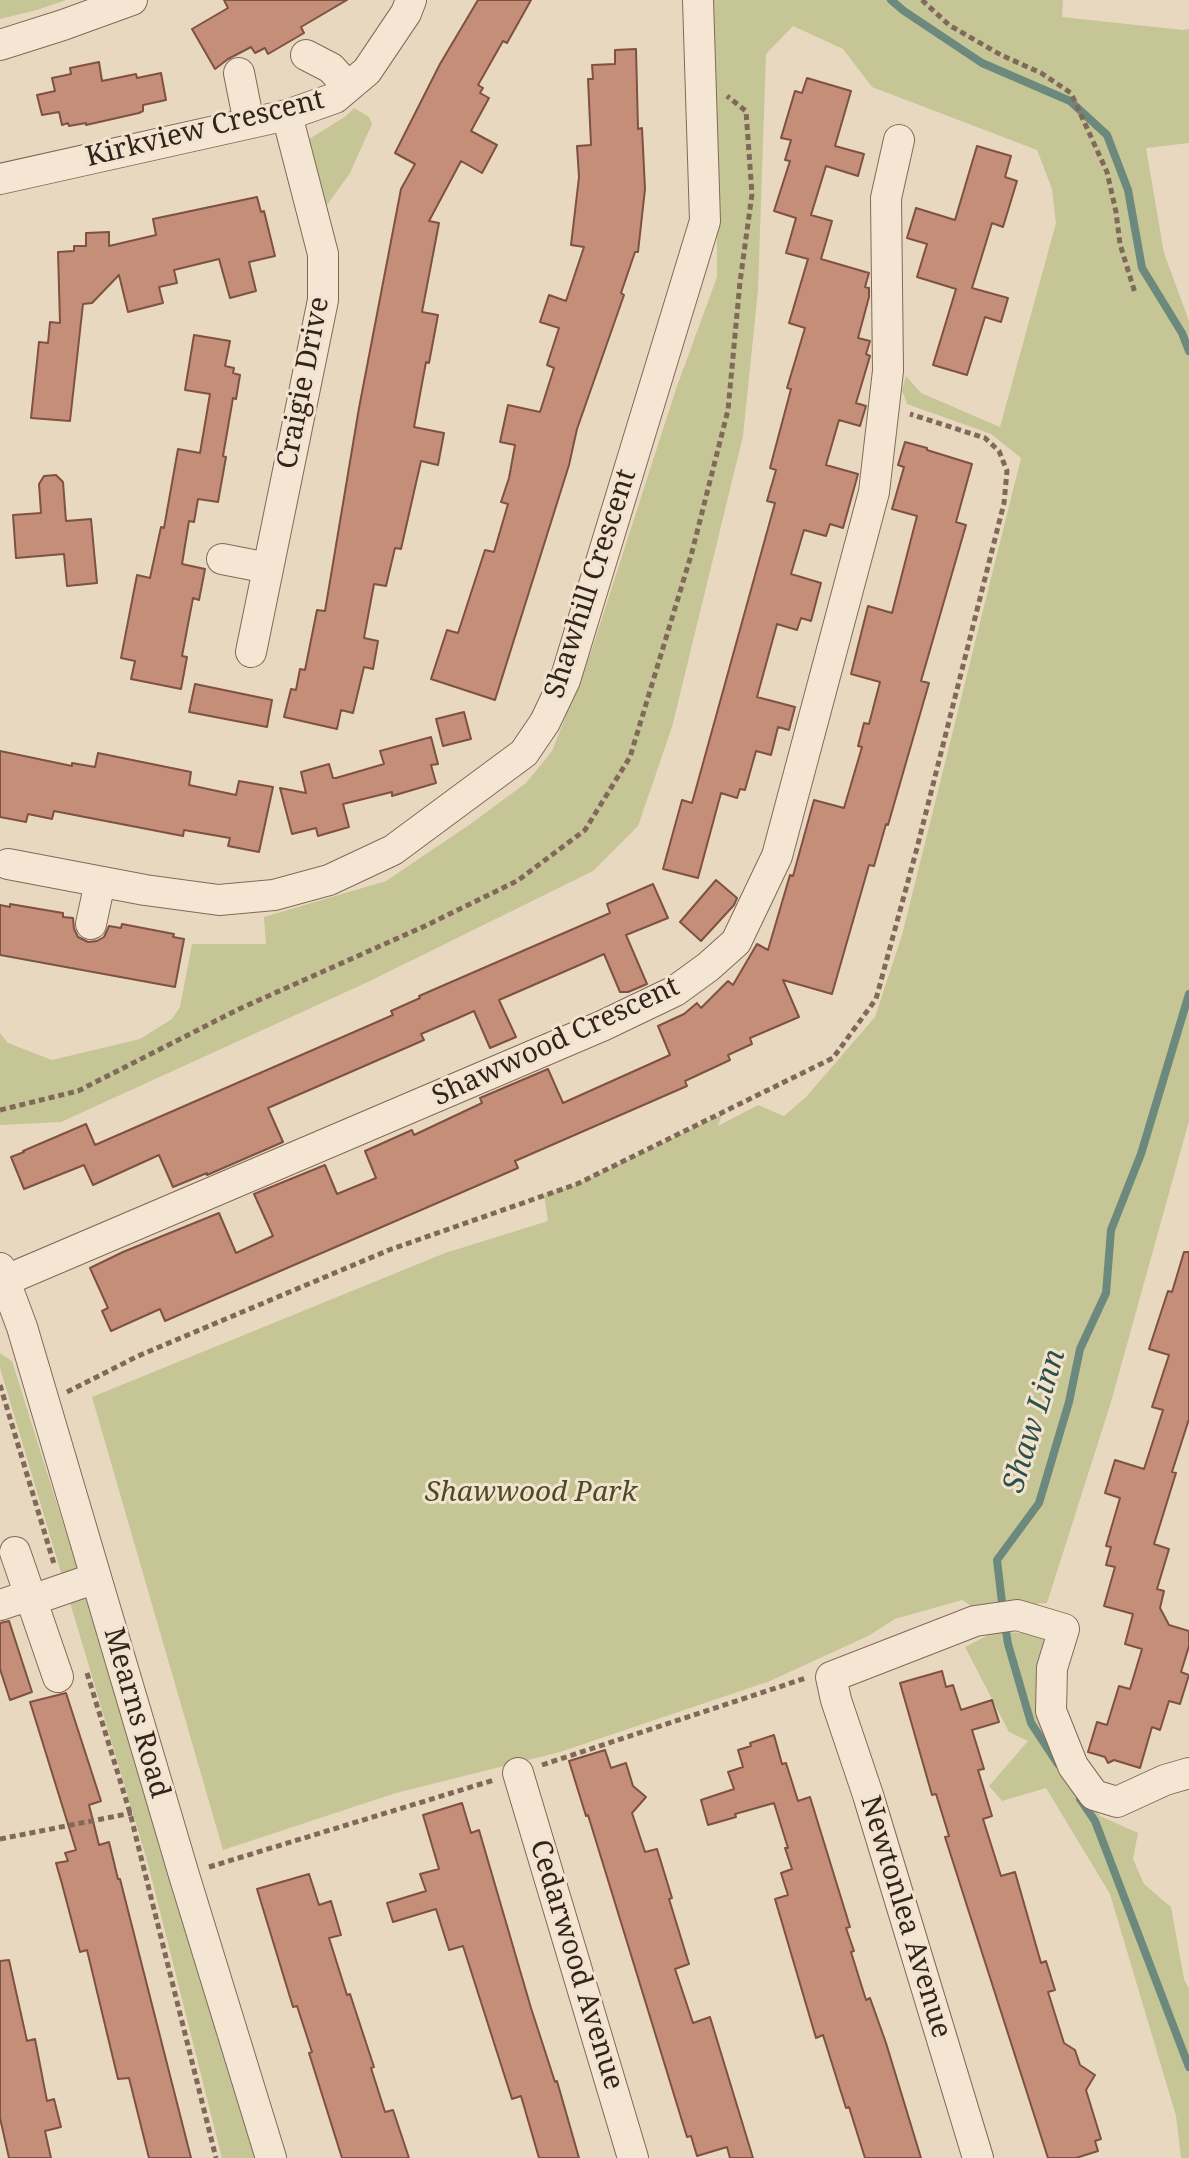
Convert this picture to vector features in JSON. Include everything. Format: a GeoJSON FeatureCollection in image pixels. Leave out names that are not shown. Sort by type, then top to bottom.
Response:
{"type":"FeatureCollection","features":[{"type":"Feature","properties":{"kind":"street"},"geometry":{"type":"LineString","coordinates":[[0,45],[132,0]]}},
{"type":"Feature","properties":{"kind":"street","name":"Kirkview Crescent"},"geometry":{"type":"LineString","coordinates":[[0,179],[287,115],[335,98],[367,71],[406,13],[411,0]]}},
{"type":"Feature","properties":{"kind":"street","name":"Shawhill Crescent"},"geometry":{"type":"LineString","coordinates":[[8,864],[145,890],[219,900],[274,895],[329,880],[393,850],[524,753],[545,722],[565,680],[705,221],[698,0]]}},
{"type":"Feature","properties":{"kind":"street"},"geometry":{"type":"LineString","coordinates":[[306,55],[331,68],[348,87]]}},
{"type":"Feature","properties":{"kind":"street"},"geometry":{"type":"LineString","coordinates":[[239,73],[249,123]]}},
{"type":"Feature","properties":{"kind":"street","name":"Craigie Drive"},"geometry":{"type":"LineString","coordinates":[[251,652],[323,300],[323,254],[287,115]]}},
{"type":"Feature","properties":{"kind":"street","name":"Shawwood Crescent"},"geometry":{"type":"LineString","coordinates":[[2,1274],[602,1026],[675,991],[736,942],[777,856],[874,492],[888,371],[886,198],[899,140]]}},
{"type":"Feature","properties":{"kind":"street"},"geometry":{"type":"LineString","coordinates":[[222,559],[268,568]]}},
{"type":"Feature","properties":{"kind":"street"},"geometry":{"type":"LineString","coordinates":[[91,924],[100,882]]}},
{"type":"Feature","properties":{"kind":"street","name":"Mearns Road"},"geometry":{"type":"LineString","coordinates":[[2,1274],[11,1331],[96,1578],[271,2158]]}},
{"type":"Feature","properties":{"kind":"street"},"geometry":{"type":"LineString","coordinates":[[15,1552],[31,1598],[71,1671]]}},
{"type":"Feature","properties":{"kind":"street"},"geometry":{"type":"LineString","coordinates":[[0,1605],[96,1578]]}},
{"type":"Feature","properties":{"kind":"street","name":"Newtonlea Avenue"},"geometry":{"type":"LineString","coordinates":[[978,2158],[831,1677],[975,1621],[1017,1615],[1064,1629],[1052,1668],[1051,1711],[1073,1766],[1094,1795],[1117,1802],[1165,1780],[1189,1773]]}},
{"type":"Feature","properties":{"kind":"street","name":"Cedarwood Avenue"},"geometry":{"type":"LineString","coordinates":[[518,1773],[633,2158]]}},
{"type":"Feature","properties":{"kind":"path"},"geometry":{"type":"LineString","coordinates":[[922,0],[949,25],[1001,55],[1041,73],[1071,93],[1107,172],[1120,244],[1135,293]]}},
{"type":"Feature","properties":{"kind":"path"},"geometry":{"type":"LineString","coordinates":[[0,1110],[78,1091],[239,1009],[425,926],[517,881],[585,830],[630,757],[692,552],[728,410],[752,194],[746,111]]}},
{"type":"Feature","properties":{"kind":"path"},"geometry":{"type":"LineString","coordinates":[[0,1385],[62,1590]]}},
{"type":"Feature","properties":{"kind":"path"},"geometry":{"type":"LineString","coordinates":[[71,1671],[130,1813],[216,2158]]}},
{"type":"Feature","properties":{"kind":"path"},"geometry":{"type":"LineString","coordinates":[[0,1839],[164,1806]]}},
{"type":"Feature","properties":{"kind":"green space"},"geometry":{"type":"Polygon","coordinates":[[[0,0],[66,0],[0,19],[0,0]]]}},
{"type":"Feature","properties":{"kind":"green space","name":"Shawwood Park"},"geometry":{"type":"Polygon","coordinates":[[[710,0],[1063,0],[1062,17],[1189,29],[1189,143],[1146,148],[1164,253],[1189,321],[1189,1121],[1111,1402],[1047,1603],[976,1609],[962,1600],[895,1619],[868,1636],[770,1681],[560,1752],[396,1793],[223,1850],[92,1397],[445,1253],[548,1221],[544,1195],[577,1184],[722,1114],[718,1126],[758,1105],[784,1116],[806,1097],[875,1017],[902,935],[1021,458],[991,434],[907,404],[902,390],[906,376],[921,393],[1000,427],[1056,223],[1052,189],[1037,150],[872,87],[843,49],[793,26],[766,54],[758,290],[743,436],[672,727],[638,826],[593,871],[370,981],[61,1122],[0,1125],[0,1033],[8,1043],[52,1060],[140,1039],[172,1019],[180,1007],[192,944],[266,944],[264,917],[386,881],[526,783],[552,751],[592,649],[676,389],[717,277],[716,61],[710,0]]]}},
{"type":"Feature","properties":{"kind":"green space"},"geometry":{"type":"Polygon","coordinates":[[[354,108],[369,117],[372,124],[350,173],[325,208],[306,141],[354,108]]]}},
{"type":"Feature","properties":{"kind":"green space"},"geometry":{"type":"Polygon","coordinates":[[[0,1353],[12,1361],[183,1905],[258,2158],[222,2158],[148,1864],[0,1368],[0,1353]]]}},
{"type":"Feature","properties":{"kind":"green space"},"geometry":{"type":"Polygon","coordinates":[[[994,1632],[1031,1633],[1048,1640],[1035,1697],[1053,1742],[1100,1816],[1138,1833],[1133,1859],[1144,1884],[1171,1907],[1184,1979],[1189,1989],[1189,2158],[1181,2158],[1176,2116],[1110,1894],[1046,1788],[1002,1801],[989,1786],[1028,1741],[1009,1732],[965,1647],[994,1632]]]}},
{"type":"Feature","properties":{"kind":"building"},"geometry":{"type":"Polygon","coordinates":[[[224,0],[347,0],[301,27],[304,33],[268,54],[265,48],[255,53],[251,47],[215,69],[192,29],[228,8],[224,0]]]}},
{"type":"Feature","properties":{"kind":"building"},"geometry":{"type":"Polygon","coordinates":[[[478,0],[531,0],[478,85],[483,88],[480,93],[489,98],[471,131],[497,145],[482,173],[461,161],[429,221],[439,223],[422,312],[438,315],[414,427],[444,433],[438,465],[421,461],[401,549],[395,548],[386,586],[374,584],[364,638],[378,641],[373,669],[364,667],[353,713],[341,710],[337,729],[284,717],[291,689],[296,690],[300,669],[305,670],[317,610],[325,611],[359,408],[401,189],[415,164],[395,153],[440,64],[478,0]]]}},
{"type":"Feature","properties":{"kind":"building"},"geometry":{"type":"Polygon","coordinates":[[[636,49],[638,129],[642,128],[645,189],[638,252],[635,252],[621,293],[624,295],[577,429],[569,465],[495,700],[431,679],[447,630],[458,633],[485,550],[494,552],[508,504],[501,502],[515,445],[500,442],[508,405],[540,412],[554,368],[547,365],[559,328],[540,322],[549,295],[566,301],[584,247],[571,245],[579,177],[577,146],[591,145],[588,79],[593,79],[592,65],[615,64],[615,50],[636,49]]]}},
{"type":"Feature","properties":{"kind":"building"},"geometry":{"type":"Polygon","coordinates":[[[99,62],[102,81],[161,73],[166,100],[143,105],[143,111],[139,113],[86,125],[62,125],[59,112],[42,115],[37,95],[55,91],[52,78],[71,74],[70,68],[99,62]]]}},
{"type":"Feature","properties":{"kind":"building"},"geometry":{"type":"Polygon","coordinates":[[[807,78],[851,91],[835,146],[864,154],[858,176],[826,166],[811,215],[832,221],[821,259],[869,273],[865,287],[869,288],[869,297],[858,338],[870,341],[866,354],[870,356],[856,403],[866,406],[860,426],[839,420],[826,465],[858,474],[843,528],[830,524],[826,536],[804,530],[791,574],[821,583],[811,621],[801,618],[797,630],[777,624],[757,697],[795,707],[789,730],[778,727],[771,755],[756,751],[745,790],[740,789],[737,798],[721,793],[698,878],[663,869],[682,800],[692,803],[775,503],[767,501],[776,470],[770,468],[791,389],[787,388],[805,328],[789,323],[808,259],[786,253],[796,218],[774,211],[790,161],[785,160],[791,140],[781,138],[795,91],[802,93],[807,78]]]}},
{"type":"Feature","properties":{"kind":"building"},"geometry":{"type":"Polygon","coordinates":[[[977,146],[1011,156],[1005,177],[1017,181],[1003,227],[992,223],[972,288],[1008,298],[1001,322],[985,317],[967,375],[933,365],[956,289],[917,277],[927,244],[907,238],[916,208],[955,220],[977,146]]]}},
{"type":"Feature","properties":{"kind":"building"},"geometry":{"type":"Polygon","coordinates":[[[257,197],[261,212],[264,211],[275,256],[249,262],[256,291],[230,298],[219,259],[174,270],[177,283],[159,287],[163,303],[128,312],[119,275],[92,303],[83,304],[70,421],[31,418],[39,342],[48,343],[50,322],[60,323],[58,252],[74,251],[74,246],[86,246],[86,233],[109,232],[109,246],[156,235],[153,219],[257,197]]]}},
{"type":"Feature","properties":{"kind":"building"},"geometry":{"type":"Polygon","coordinates":[[[194,335],[230,341],[225,366],[234,368],[233,373],[240,375],[236,399],[233,398],[218,502],[198,499],[194,522],[189,521],[182,564],[205,569],[199,600],[193,598],[182,656],[187,657],[181,689],[131,679],[135,661],[121,658],[137,575],[150,578],[161,527],[164,528],[178,449],[200,453],[210,394],[185,390],[194,335]]]}},
{"type":"Feature","properties":{"kind":"building"},"geometry":{"type":"Polygon","coordinates":[[[905,442],[972,464],[956,522],[966,525],[921,681],[929,683],[888,825],[874,866],[869,865],[832,994],[783,980],[799,1017],[750,1038],[752,1044],[728,1055],[730,1060],[685,1081],[687,1086],[515,1161],[518,1168],[165,1321],[160,1309],[111,1331],[102,1311],[108,1308],[90,1268],[219,1213],[236,1253],[273,1236],[254,1194],[325,1165],[337,1194],[376,1178],[365,1151],[412,1130],[414,1135],[482,1103],[480,1098],[548,1069],[563,1103],[670,1055],[658,1026],[684,1014],[697,1003],[701,1008],[728,981],[733,985],[757,944],[768,950],[814,800],[844,808],[862,747],[858,746],[864,723],[869,724],[880,682],[851,674],[868,606],[892,613],[917,516],[892,509],[904,467],[898,465],[905,442]]]}},
{"type":"Feature","properties":{"kind":"building"},"geometry":{"type":"Polygon","coordinates":[[[56,475],[63,482],[66,521],[91,519],[97,583],[67,586],[64,554],[16,558],[13,515],[41,513],[39,484],[44,476],[56,475]]]}},
{"type":"Feature","properties":{"kind":"building"},"geometry":{"type":"Polygon","coordinates":[[[195,684],[272,700],[267,727],[189,712],[195,684]]]}},
{"type":"Feature","properties":{"kind":"building"},"geometry":{"type":"Polygon","coordinates":[[[464,712],[471,739],[443,746],[436,719],[464,712]]]}},
{"type":"Feature","properties":{"kind":"building"},"geometry":{"type":"Polygon","coordinates":[[[431,737],[438,764],[431,765],[436,783],[392,796],[392,792],[343,804],[349,827],[318,836],[316,828],[292,834],[280,788],[306,793],[301,772],[329,764],[333,778],[336,778],[384,764],[380,751],[431,737]]]}},
{"type":"Feature","properties":{"kind":"building"},"geometry":{"type":"Polygon","coordinates":[[[0,751],[72,766],[72,763],[95,767],[98,753],[191,772],[189,785],[236,795],[239,781],[273,787],[259,852],[228,846],[230,838],[184,830],[183,836],[54,811],[52,819],[28,814],[26,822],[0,817],[0,751]]]}},
{"type":"Feature","properties":{"kind":"building"},"geometry":{"type":"Polygon","coordinates":[[[716,880],[737,898],[701,941],[680,922],[716,880]]]}},
{"type":"Feature","properties":{"kind":"building"},"geometry":{"type":"Polygon","coordinates":[[[653,884],[668,918],[626,935],[647,984],[620,992],[604,954],[499,1000],[516,1037],[490,1048],[474,1011],[421,1034],[424,1040],[268,1108],[283,1142],[173,1187],[159,1155],[93,1185],[84,1165],[24,1189],[11,1157],[23,1151],[86,1124],[95,1145],[393,1015],[391,1011],[419,996],[610,913],[607,904],[653,884]]]}},
{"type":"Feature","properties":{"kind":"building"},"geometry":{"type":"Polygon","coordinates":[[[10,904],[63,913],[63,917],[73,918],[78,937],[88,942],[104,937],[109,926],[121,928],[122,924],[174,934],[173,937],[184,939],[175,987],[0,955],[0,905],[10,907],[10,904]]]}},
{"type":"Feature","properties":{"kind":"building"},"geometry":{"type":"Polygon","coordinates":[[[1184,1252],[1189,1252],[1189,1419],[1154,1544],[1169,1549],[1157,1589],[1164,1591],[1160,1608],[1169,1625],[1189,1631],[1189,1646],[1181,1672],[1189,1675],[1180,1704],[1169,1701],[1160,1730],[1152,1727],[1140,1768],[1114,1760],[1108,1763],[1105,1757],[1088,1752],[1097,1722],[1107,1725],[1119,1686],[1130,1689],[1142,1649],[1125,1644],[1133,1614],[1104,1606],[1115,1567],[1106,1565],[1111,1547],[1106,1546],[1120,1498],[1105,1493],[1115,1460],[1144,1469],[1163,1410],[1152,1407],[1169,1355],[1149,1349],[1184,1252]]]}},
{"type":"Feature","properties":{"kind":"building"},"geometry":{"type":"Polygon","coordinates":[[[9,1621],[32,1692],[10,1700],[0,1669],[0,1623],[9,1621]]]}},
{"type":"Feature","properties":{"kind":"building"},"geometry":{"type":"Polygon","coordinates":[[[942,1671],[946,1687],[953,1685],[961,1710],[992,1700],[999,1722],[972,1730],[984,1769],[978,1770],[992,1816],[983,1819],[1001,1876],[1015,1872],[1041,1963],[1046,1961],[1055,1990],[1048,1992],[1064,2043],[1075,2050],[1080,2065],[1095,2075],[1086,2090],[1101,2139],[1095,2141],[1098,2151],[1076,2158],[1048,2158],[945,1837],[949,1836],[936,1794],[932,1795],[900,1683],[942,1671]]]}},
{"type":"Feature","properties":{"kind":"building"},"geometry":{"type":"Polygon","coordinates":[[[66,1693],[101,1801],[89,1805],[99,1845],[109,1842],[120,1879],[191,2158],[149,2158],[129,2078],[118,2079],[87,1950],[80,1952],[56,1863],[68,1861],[65,1853],[76,1850],[30,1702],[66,1693]]]}},
{"type":"Feature","properties":{"kind":"building"},"geometry":{"type":"Polygon","coordinates":[[[774,1735],[798,1801],[810,1797],[850,1927],[846,1928],[854,1951],[851,1952],[866,2000],[870,1998],[886,2043],[921,2158],[865,2158],[823,2035],[816,2038],[775,1899],[788,1895],[781,1873],[792,1869],[774,1803],[708,1825],[701,1800],[734,1789],[728,1772],[743,1767],[738,1750],[774,1735]]]}},
{"type":"Feature","properties":{"kind":"building"},"geometry":{"type":"Polygon","coordinates":[[[605,1750],[611,1768],[626,1763],[633,1786],[646,1797],[632,1813],[645,1852],[657,1849],[672,1898],[669,1899],[689,1964],[675,1969],[693,2023],[710,2017],[753,2158],[730,2158],[727,2147],[697,2156],[691,2136],[687,2137],[569,1761],[605,1750]]]}},
{"type":"Feature","properties":{"kind":"building"},"geometry":{"type":"Polygon","coordinates":[[[462,1803],[471,1833],[479,1830],[579,2158],[539,2158],[521,2096],[512,2099],[463,1946],[449,1950],[436,1909],[393,1922],[387,1903],[426,1891],[420,1874],[439,1869],[423,1815],[462,1803]]]}},
{"type":"Feature","properties":{"kind":"building"},"geometry":{"type":"Polygon","coordinates":[[[309,1874],[319,1905],[331,1901],[341,1935],[329,1938],[374,2067],[371,2068],[385,2112],[393,2110],[409,2158],[342,2158],[309,2053],[312,2052],[297,2006],[293,2007],[257,1889],[309,1874]]]}},
{"type":"Feature","properties":{"kind":"building"},"geometry":{"type":"Polygon","coordinates":[[[9,1960],[27,2041],[35,2039],[47,2101],[54,2099],[61,2127],[45,2131],[51,2158],[9,2158],[0,2118],[0,1961],[9,1960]]]}},
{"type":"Feature","properties":{"kind":"waterway","name":"Shaw Linn"},"geometry":{"type":"LineString","coordinates":[[891,0],[982,63],[1070,101],[1107,135],[1128,190],[1142,268],[1182,333],[1189,351]]}},
{"type":"Feature","properties":{"kind":"waterway","name":"Shaw Linn"},"geometry":{"type":"LineString","coordinates":[[1003,1611],[997,1560],[1039,1503],[1069,1402],[1080,1349],[1106,1293],[1111,1230],[1141,1154],[1189,994]]}},
{"type":"Feature","properties":{"kind":"waterway","name":"Shaw Linn"},"geometry":{"type":"LineString","coordinates":[[1005,1625],[1031,1723],[1058,1764]]}},
{"type":"Feature","properties":{"kind":"waterway","name":"Shaw Linn"},"geometry":{"type":"LineString","coordinates":[[1080,1799],[1095,1821],[1189,2067]]}}]}
